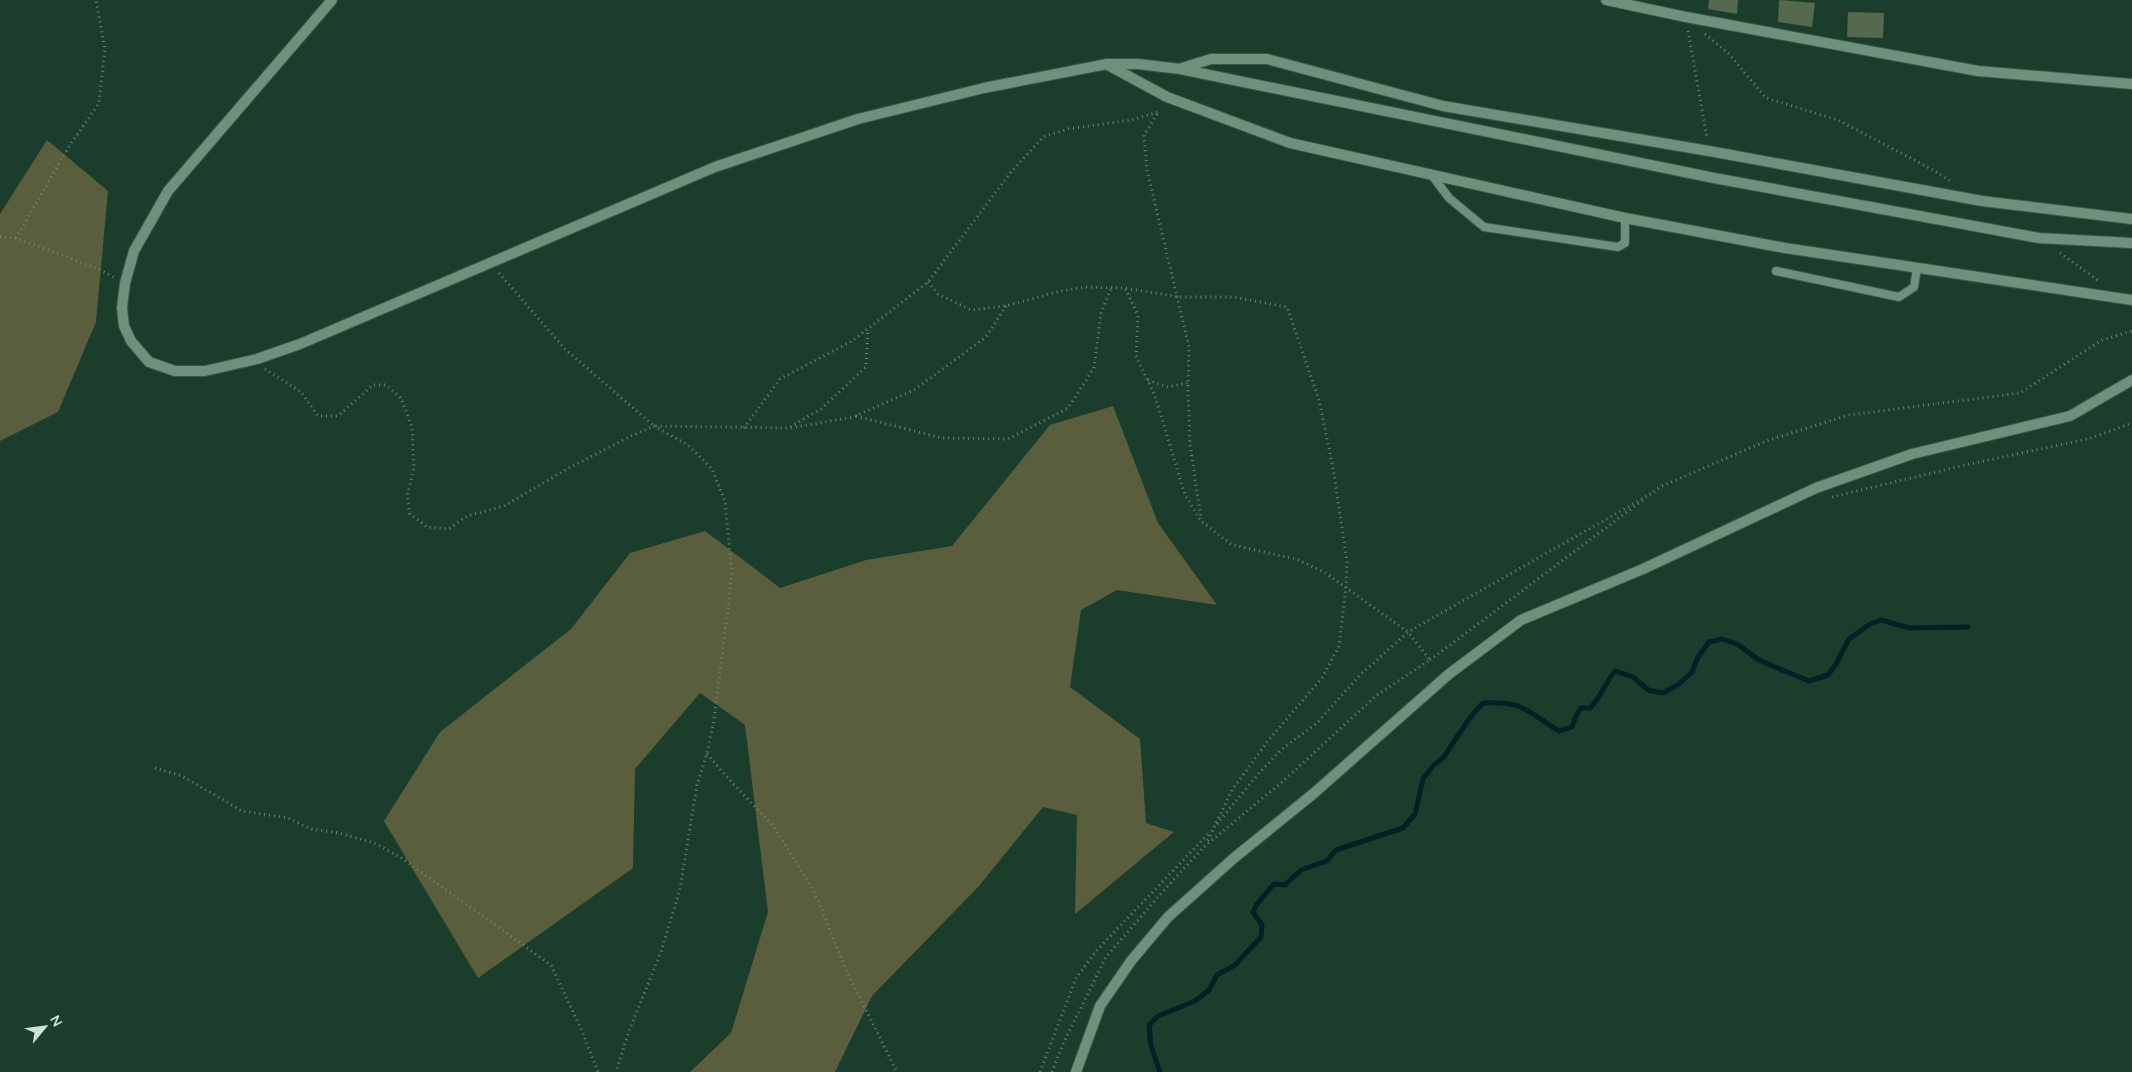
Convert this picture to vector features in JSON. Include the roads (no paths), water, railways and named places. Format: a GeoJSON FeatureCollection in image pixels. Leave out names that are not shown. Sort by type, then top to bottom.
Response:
{"type":"FeatureCollection","features":[{"type":"Feature","properties":{"kind":"street"},"geometry":{"type":"LineString","coordinates":[[332,0],[168,192],[134,251],[125,283],[122,308],[124,326],[131,341],[150,362],[175,371],[205,371],[251,360],[300,344],[715,166],[858,119],[984,88],[1107,64],[1138,64],[1180,69],[1714,178],[2039,238],[2132,243]]}},
{"type":"Feature","properties":{"kind":"street"},"geometry":{"type":"LineString","coordinates":[[1606,0],[1686,17],[1978,71],[2132,84]]}},
{"type":"Feature","properties":{"kind":"street"},"geometry":{"type":"LineString","coordinates":[[1180,69],[1211,59],[1267,59],[1443,106],[1709,151],[1982,201],[2132,219]]}},
{"type":"Feature","properties":{"kind":"street"},"geometry":{"type":"LineString","coordinates":[[1107,64],[1167,97],[1290,143],[1625,218],[1785,248],[2132,300]]}},
{"type":"Feature","properties":{"kind":"street"},"geometry":{"type":"LineString","coordinates":[[1076,1072],[1100,1006],[1131,961],[1168,916],[1234,858],[1313,794],[1449,674],[1521,620],[1643,569],[1816,488],[1912,454],[2070,416],[2132,380]]}},
{"type":"Feature","properties":{"kind":"lane"},"geometry":{"type":"LineString","coordinates":[[1431,174],[1449,198],[1484,227],[1618,247],[1625,243],[1625,218]]}},
{"type":"Feature","properties":{"kind":"lane"},"geometry":{"type":"LineString","coordinates":[[1776,272],[1899,298],[1914,287],[1917,268]]}},
{"type":"Feature","properties":{"kind":"waterway"},"geometry":{"type":"LineString","coordinates":[[1160,1072],[1151,1046],[1149,1025],[1158,1016],[1195,1001],[1209,990],[1217,975],[1235,965],[1261,937],[1262,925],[1253,912],[1257,904],[1274,884],[1285,885],[1301,870],[1327,861],[1336,850],[1403,828],[1415,814],[1423,779],[1433,766],[1443,758],[1469,719],[1483,703],[1517,706],[1532,713],[1559,731],[1572,727],[1581,708],[1590,708],[1615,671],[1633,677],[1648,690],[1663,693],[1679,684],[1692,672],[1698,657],[1709,642],[1722,639],[1737,644],[1759,660],[1809,681],[1828,675],[1849,639],[1870,624],[1881,620],[1909,628],[1968,627]]}}]}
